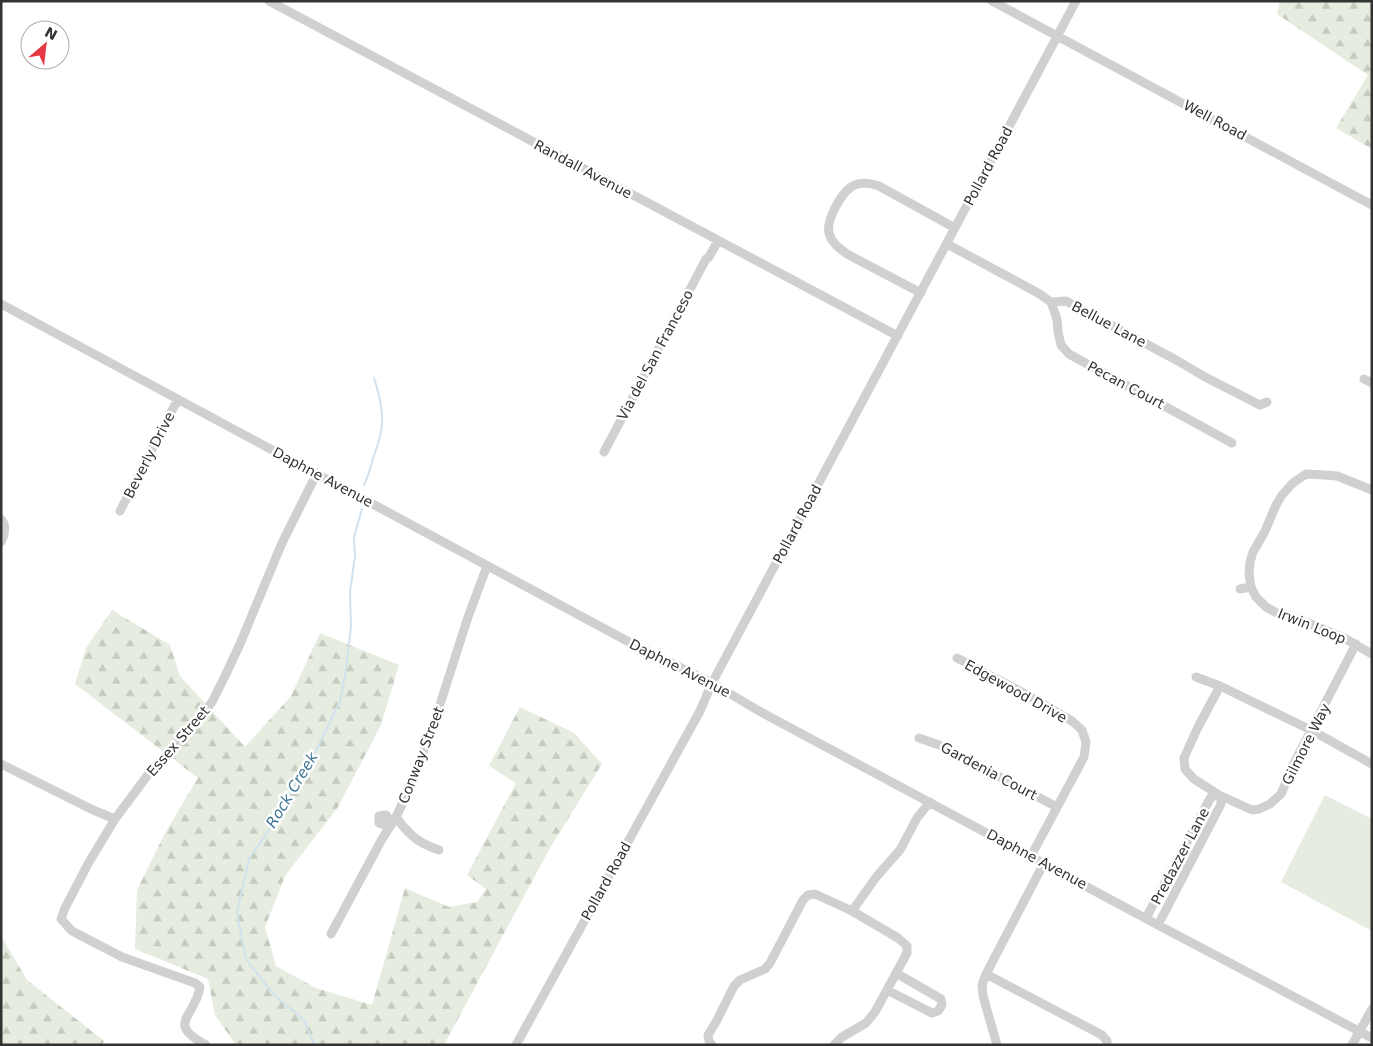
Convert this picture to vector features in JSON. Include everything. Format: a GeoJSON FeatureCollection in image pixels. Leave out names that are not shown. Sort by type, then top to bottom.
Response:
{"type":"FeatureCollection","features":[{"type":"Feature","properties":{"kind":"street","name":"Randall Avenue"},"geometry":{"type":"LineString","coordinates":[[269,1],[898,336]]}},
{"type":"Feature","properties":{"kind":"street","name":"Well Road"},"geometry":{"type":"LineString","coordinates":[[992,1],[1372,205]]}},
{"type":"Feature","properties":{"kind":"street","name":"Pollard Road"},"geometry":{"type":"LineString","coordinates":[[516,1045],[700,711],[712,684],[1076,1]]}},
{"type":"Feature","properties":{"kind":"street"},"geometry":{"type":"LineString","coordinates":[[921,293],[837,247],[829,233],[829,223],[835,209],[842,197],[852,186],[866,183],[873,184],[955,228]]}},
{"type":"Feature","properties":{"kind":"street","name":"Via del San Franceso"},"geometry":{"type":"LineString","coordinates":[[604,452],[706,259],[706,255],[716,240]]}},
{"type":"Feature","properties":{"kind":"street","name":"Bellue Lane"},"geometry":{"type":"LineString","coordinates":[[947,244],[1038,292],[1051,302],[1066,302],[1260,405],[1267,402]]}},
{"type":"Feature","properties":{"kind":"street","name":"Pecan Court"},"geometry":{"type":"LineString","coordinates":[[1051,302],[1057,319],[1061,345],[1069,354],[1232,442]]}},
{"type":"Feature","properties":{"kind":"street","name":"Daphne Avenue"},"geometry":{"type":"LineString","coordinates":[[1,304],[317,473],[486,566],[712,684],[1158,925],[1372,1038]]}},
{"type":"Feature","properties":{"kind":"street","name":"Beverly Drive"},"geometry":{"type":"LineString","coordinates":[[120,511],[178,399]]}},
{"type":"Feature","properties":{"kind":"street","name":"Essex Street"},"geometry":{"type":"LineString","coordinates":[[206,1045],[187,1032],[185,1027],[185,1021],[199,994],[200,987],[194,983],[122,957],[72,931],[62,919],[65,908],[89,862],[115,819],[150,772],[194,725],[212,702],[240,644],[282,543],[317,473]]}},
{"type":"Feature","properties":{"kind":"street"},"geometry":{"type":"LineString","coordinates":[[1240,589],[1251,587],[1249,574],[1253,552],[1265,532],[1279,500],[1293,483],[1306,474],[1337,476],[1372,490]]}},
{"type":"Feature","properties":{"kind":"street"},"geometry":{"type":"LineString","coordinates":[[1,519],[6,528],[1,542]]}},
{"type":"Feature","properties":{"kind":"street","name":"Conway Street"},"geometry":{"type":"LineString","coordinates":[[331,934],[394,821],[411,785],[486,566]]}},
{"type":"Feature","properties":{"kind":"street","name":"Irwin Loop"},"geometry":{"type":"LineString","coordinates":[[1251,587],[1256,597],[1266,607],[1277,613],[1344,638],[1372,654]]}},
{"type":"Feature","properties":{"kind":"street","name":"Gilmore Way"},"geometry":{"type":"LineString","coordinates":[[1220,686],[1184,758],[1185,769],[1194,780],[1219,795],[1252,810],[1259,809],[1270,804],[1281,794],[1311,730],[1356,644]]}},
{"type":"Feature","properties":{"kind":"street","name":"Edgewood Drive"},"geometry":{"type":"LineString","coordinates":[[957,658],[1072,721],[1082,730],[1086,742],[1084,756],[1031,856]]}},
{"type":"Feature","properties":{"kind":"street"},"geometry":{"type":"LineString","coordinates":[[1196,677],[1220,686],[1311,730],[1372,764]]}},
{"type":"Feature","properties":{"kind":"street","name":"Gardenia Court"},"geometry":{"type":"LineString","coordinates":[[920,738],[939,745],[1057,807]]}},
{"type":"Feature","properties":{"kind":"street"},"geometry":{"type":"LineString","coordinates":[[1,764],[115,819]]}},
{"type":"Feature","properties":{"kind":"street","name":"Predazzer Lane"},"geometry":{"type":"LineString","coordinates":[[1146,918],[1211,797],[1219,795],[1222,804],[1158,925]]}},
{"type":"Feature","properties":{"kind":"street"},"geometry":{"type":"LineString","coordinates":[[852,911],[877,876],[900,850],[917,818],[930,802]]}},
{"type":"Feature","properties":{"kind":"street"},"geometry":{"type":"LineString","coordinates":[[394,821],[416,840],[426,846],[439,850]]}},
{"type":"Feature","properties":{"kind":"street"},"geometry":{"type":"LineString","coordinates":[[997,1045],[982,986],[986,974],[1044,863]]}},
{"type":"Feature","properties":{"kind":"street"},"geometry":{"type":"LineString","coordinates":[[1174,866],[1185,872]]}},
{"type":"Feature","properties":{"kind":"street"},"geometry":{"type":"LineString","coordinates":[[712,1045],[709,1042],[708,1034],[734,986],[740,980],[764,969],[770,963],[803,900],[815,894],[852,911],[898,938],[907,946],[907,953],[875,1012],[866,1023],[834,1045]]}},
{"type":"Feature","properties":{"kind":"street"},"geometry":{"type":"LineString","coordinates":[[887,990],[932,1013],[938,1011],[942,1005],[941,999],[896,973]]}},
{"type":"Feature","properties":{"kind":"street"},"geometry":{"type":"LineString","coordinates":[[986,974],[1102,1035],[1107,1041],[1107,1045]]}},
{"type":"Feature","properties":{"kind":"street"},"geometry":{"type":"LineString","coordinates":[[1352,1045],[1372,1009]]}},
{"type":"Feature","properties":{"kind":"green space"},"geometry":{"type":"Polygon","coordinates":[[[1280,1],[1372,1],[1372,149],[1336,128],[1368,75],[1277,14],[1280,1]]]}},
{"type":"Feature","properties":{"kind":"green space"},"geometry":{"type":"Polygon","coordinates":[[[112,610],[170,645],[180,676],[245,747],[291,696],[320,633],[399,665],[381,725],[338,807],[285,876],[265,927],[276,966],[316,988],[372,1005],[405,888],[449,907],[477,902],[486,889],[467,875],[516,783],[489,766],[520,707],[574,733],[602,764],[550,848],[444,1045],[394,1045],[391,1043],[389,1045],[236,1045],[215,1015],[208,979],[135,949],[137,890],[165,833],[198,778],[75,684],[86,648],[112,610]]]}},
{"type":"Feature","properties":{"kind":"green space"},"geometry":{"type":"Polygon","coordinates":[[[1325,795],[1372,819],[1372,931],[1281,882],[1325,795]]]}},
{"type":"Feature","properties":{"kind":"green space"},"geometry":{"type":"Polygon","coordinates":[[[1,936],[27,980],[104,1041],[102,1045],[1,1045],[1,936]]]}},
{"type":"Feature","properties":{"kind":"waterway","name":"Rock Creek"},"geometry":{"type":"LineString","coordinates":[[364,485],[380,437],[382,422],[381,407],[374,378]]}},
{"type":"Feature","properties":{"kind":"waterway","name":"Rock Creek"},"geometry":{"type":"LineString","coordinates":[[314,1045],[304,1020],[274,995],[246,959],[237,913],[249,859],[275,821],[313,757],[340,701],[351,627],[350,592],[355,556],[354,537],[362,509]]}}]}
